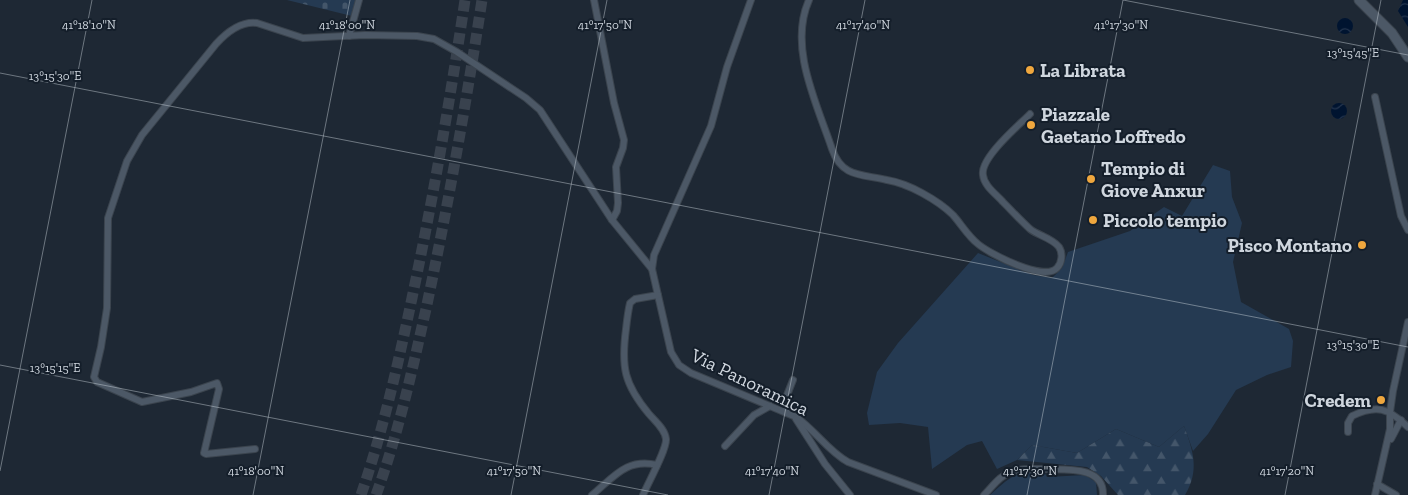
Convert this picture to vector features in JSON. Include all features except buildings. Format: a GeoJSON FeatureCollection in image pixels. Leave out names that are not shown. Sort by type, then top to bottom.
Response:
{"type":"FeatureCollection","features":[{"type":"Feature","properties":{"kind":"main road"},"geometry":{"type":"LineString","coordinates":[[1359,0],[1392,33],[1408,56]]}},
{"type":"Feature","properties":{"kind":"street"},"geometry":{"type":"LineString","coordinates":[[349,36],[359,0]]}},
{"type":"Feature","properties":{"kind":"street"},"geometry":{"type":"LineString","coordinates":[[594,0],[614,103],[624,140],[616,167],[618,202],[617,211],[612,220]]}},
{"type":"Feature","properties":{"kind":"street","name":"Via Panoramica"},"geometry":{"type":"LineString","coordinates":[[751,0],[727,67],[714,118],[658,242],[654,255],[652,268],[671,352],[678,365],[691,373],[794,416],[845,460],[936,495]]}},
{"type":"Feature","properties":{"kind":"street"},"geometry":{"type":"LineString","coordinates":[[809,0],[802,24],[803,57],[832,149],[840,164],[854,174],[894,181],[915,189],[946,209],[982,247],[1020,266],[1046,273],[1055,270],[1060,264],[1062,256],[1059,247],[1028,227],[987,185],[983,175],[987,159],[1030,114]]}},
{"type":"Feature","properties":{"kind":"street"},"geometry":{"type":"LineString","coordinates":[[255,449],[214,454],[204,452],[220,387],[217,383],[191,392],[142,402],[95,380],[94,373],[108,308],[109,212],[127,161],[137,142],[216,44],[231,31],[244,24],[253,23],[279,29],[303,38],[417,36],[434,39],[450,47],[526,98],[540,110],[612,220],[652,268]]}},
{"type":"Feature","properties":{"kind":"street"},"geometry":{"type":"LineString","coordinates":[[1376,97],[1401,216],[1408,230]]}},
{"type":"Feature","properties":{"kind":"street"},"geometry":{"type":"LineString","coordinates":[[643,495],[666,444],[665,435],[633,393],[626,375],[623,358],[630,303],[635,299],[658,295]]}},
{"type":"Feature","properties":{"kind":"street"},"geometry":{"type":"LineString","coordinates":[[1375,495],[1390,429],[1390,412],[1408,322]]}},
{"type":"Feature","properties":{"kind":"street"},"geometry":{"type":"LineString","coordinates":[[786,413],[787,395],[793,380]]}},
{"type":"Feature","properties":{"kind":"street"},"geometry":{"type":"LineString","coordinates":[[725,446],[754,415],[770,406]]}},
{"type":"Feature","properties":{"kind":"street"},"geometry":{"type":"LineString","coordinates":[[1348,432],[1349,421],[1353,416],[1372,409],[1390,412],[1408,427]]}},
{"type":"Feature","properties":{"kind":"street"},"geometry":{"type":"LineString","coordinates":[[794,416],[829,470],[850,495]]}},
{"type":"Feature","properties":{"kind":"street"},"geometry":{"type":"LineString","coordinates":[[1385,452],[1401,420]]}},
{"type":"Feature","properties":{"kind":"street"},"geometry":{"type":"LineString","coordinates":[[592,495],[628,466],[642,463],[656,465]]}},
{"type":"Feature","properties":{"kind":"street"},"geometry":{"type":"LineString","coordinates":[[984,495],[1006,474],[1024,469],[1085,472],[1098,480],[1103,495]]}},
{"type":"Feature","properties":{"kind":"street"},"geometry":{"type":"LineString","coordinates":[[1377,484],[1396,495]]}},
{"type":"Feature","properties":{"kind":"green space"},"geometry":{"type":"Polygon","coordinates":[[[287,0],[362,0],[356,17],[287,0]]]}},
{"type":"Feature","properties":{"kind":"green space"},"geometry":{"type":"Polygon","coordinates":[[[1213,165],[1230,171],[1232,197],[1242,223],[1233,262],[1241,302],[1289,329],[1293,341],[1291,367],[1267,375],[1236,390],[1208,434],[1193,451],[1184,426],[1159,447],[1116,429],[1077,453],[1032,445],[1017,460],[997,469],[982,441],[967,445],[932,469],[928,427],[900,423],[869,425],[867,413],[877,372],[898,343],[978,253],[1033,275],[1052,278],[1062,268],[1068,252],[1130,231],[1164,207],[1182,216],[1213,165]]]}},
{"type":"Feature","properties":{"kind":"green space"},"geometry":{"type":"Polygon","coordinates":[[[1184,426],[1194,460],[1190,486],[1185,495],[1118,495],[1101,476],[1087,467],[1017,460],[1032,445],[1077,453],[1116,429],[1159,447],[1184,426]]]}},
{"type":"Feature","properties":{"kind":"green space"},"geometry":{"type":"Polygon","coordinates":[[[1044,472],[1047,477],[1085,475],[1096,482],[1097,495],[990,495],[1014,476],[1044,472]]]}},
{"type":"Feature","properties":{"kind":"water"},"geometry":{"type":"Polygon","coordinates":[[[1403,0],[1408,0],[1408,27],[1398,11],[1403,0]]]}},
{"type":"Feature","properties":{"kind":"water"},"geometry":{"type":"Polygon","coordinates":[[[1342,18],[1348,18],[1353,23],[1351,32],[1342,34],[1337,29],[1337,23],[1342,18]]]}},
{"type":"Feature","properties":{"kind":"water"},"geometry":{"type":"Polygon","coordinates":[[[1339,103],[1345,105],[1347,111],[1345,117],[1339,119],[1333,117],[1331,111],[1333,105],[1339,103]]]}},
{"type":"Feature","properties":{"kind":"tunnel"},"geometry":{"type":"LineString","coordinates":[[361,495],[396,372],[412,298],[441,149],[465,0]]}},
{"type":"Feature","properties":{"kind":"tunnel"},"geometry":{"type":"LineString","coordinates":[[376,495],[398,426],[426,309],[470,78],[482,0]]}},
{"type":"Feature","properties":{"kind":"place","name":"La Librata"},"geometry":{"type":"Point","coordinates":[1030,70]}},
{"type":"Feature","properties":{"kind":"place","name":"Piazzale Gaetano Loffredo"},"geometry":{"type":"Point","coordinates":[1031,125]}},
{"type":"Feature","properties":{"kind":"place","name":"Tempio di Giove Anxur"},"geometry":{"type":"Point","coordinates":[1091,179]}},
{"type":"Feature","properties":{"kind":"place","name":"Piccolo tempio"},"geometry":{"type":"Point","coordinates":[1093,220]}},
{"type":"Feature","properties":{"kind":"place","name":"Pisco Montano"},"geometry":{"type":"Point","coordinates":[1362,245]}},
{"type":"Feature","properties":{"kind":"place","name":"Credem"},"geometry":{"type":"Point","coordinates":[1381,400]}}]}
